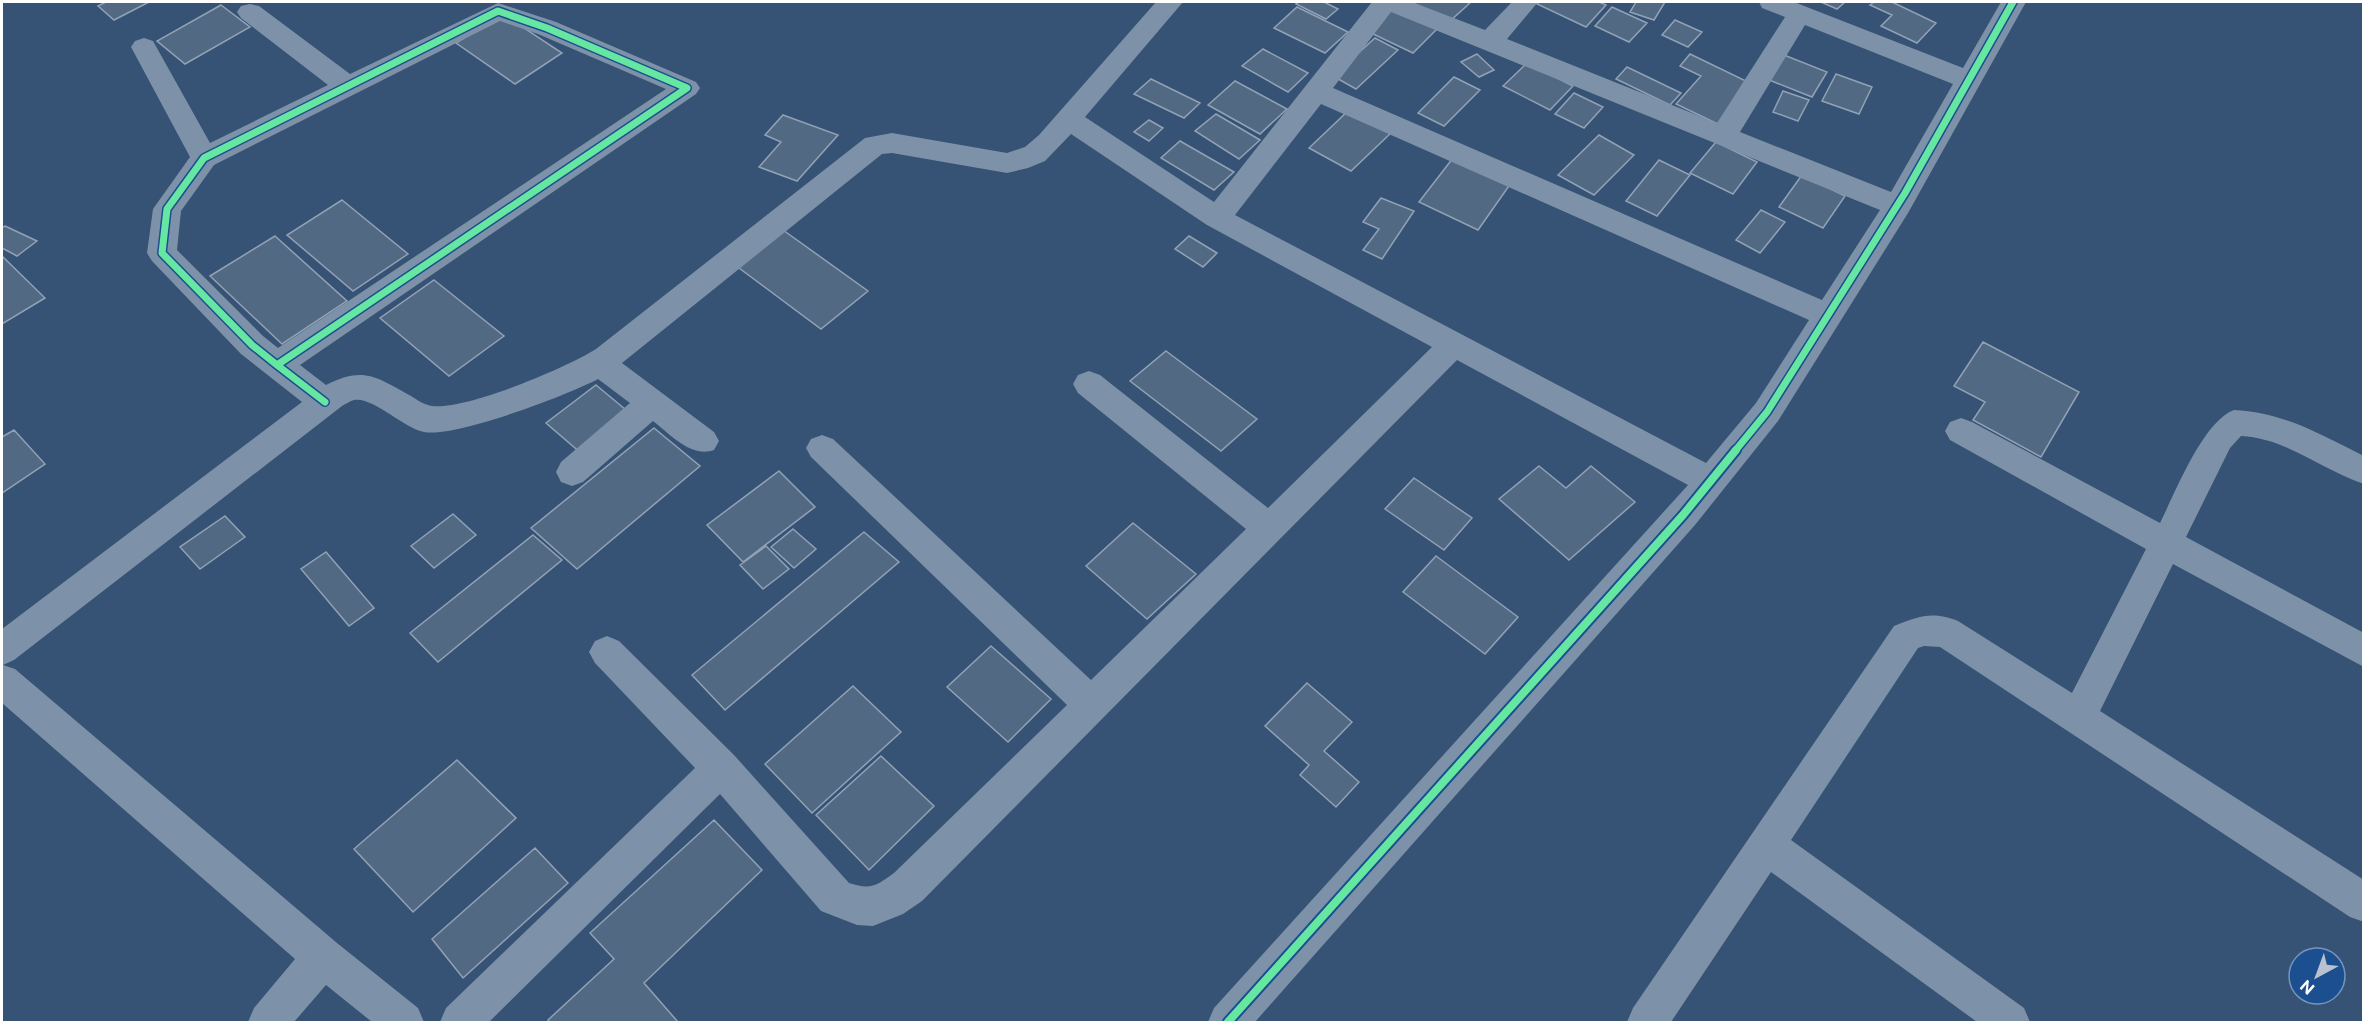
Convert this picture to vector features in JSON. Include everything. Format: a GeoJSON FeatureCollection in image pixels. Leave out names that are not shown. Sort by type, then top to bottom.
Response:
{"type":"FeatureCollection","features":[{"type":"Feature","properties":{"kind":"street"},"geometry":{"type":"LineString","coordinates":[[1217,218],[1385,2]]}},
{"type":"Feature","properties":{"kind":"street"},"geometry":{"type":"LineString","coordinates":[[1390,2],[1898,206]]}},
{"type":"Feature","properties":{"kind":"street"},"geometry":{"type":"LineString","coordinates":[[1490,41],[1526,2]]}},
{"type":"Feature","properties":{"kind":"street"},"geometry":{"type":"LineString","coordinates":[[1771,2],[1969,80]]}},
{"type":"Feature","properties":{"kind":"street"},"geometry":{"type":"LineString","coordinates":[[1228,1023],[1667,533],[1767,412],[1898,206],[2013,2]]}},
{"type":"Feature","properties":{"kind":"street"},"geometry":{"type":"LineString","coordinates":[[2,648],[325,402],[351,387],[369,388],[425,419],[446,419],[511,400],[585,372],[599,363],[875,145],[892,143],[1007,163],[1023,162],[1032,158],[1068,118],[1161,4]]}},
{"type":"Feature","properties":{"kind":"street"},"geometry":{"type":"LineString","coordinates":[[277,365],[687,88],[547,28],[498,11],[204,158],[167,209],[162,253],[252,345],[277,365],[325,402]]}},
{"type":"Feature","properties":{"kind":"street"},"geometry":{"type":"LineString","coordinates":[[250,12],[348,86]]}},
{"type":"Feature","properties":{"kind":"street"},"geometry":{"type":"LineString","coordinates":[[1723,136],[1799,14]]}},
{"type":"Feature","properties":{"kind":"street"},"geometry":{"type":"LineString","coordinates":[[144,47],[204,158]]}},
{"type":"Feature","properties":{"kind":"street"},"geometry":{"type":"LineString","coordinates":[[1316,91],[1829,316]]}},
{"type":"Feature","properties":{"kind":"street"},"geometry":{"type":"LineString","coordinates":[[1068,118],[1217,218],[1710,481]]}},
{"type":"Feature","properties":{"kind":"street"},"geometry":{"type":"LineString","coordinates":[[607,652],[721,768],[835,897],[855,906],[882,906],[908,887],[1454,344]]}},
{"type":"Feature","properties":{"kind":"street"},"geometry":{"type":"LineString","coordinates":[[599,363],[703,441]]}},
{"type":"Feature","properties":{"kind":"street"},"geometry":{"type":"LineString","coordinates":[[1089,384],[1270,529]]}},
{"type":"Feature","properties":{"kind":"street"},"geometry":{"type":"LineString","coordinates":[[572,472],[652,403]]}},
{"type":"Feature","properties":{"kind":"street"},"geometry":{"type":"LineString","coordinates":[[2078,718],[2219,439],[2234,423],[2260,424],[2287,433],[2364,471]]}},
{"type":"Feature","properties":{"kind":"street"},"geometry":{"type":"LineString","coordinates":[[1961,431],[2364,651]]}},
{"type":"Feature","properties":{"kind":"street"},"geometry":{"type":"LineString","coordinates":[[822,448],[1092,705]]}},
{"type":"Feature","properties":{"kind":"street"},"geometry":{"type":"LineString","coordinates":[[1647,1023],[1906,637],[1924,630],[1946,632],[2364,903]]}},
{"type":"Feature","properties":{"kind":"street"},"geometry":{"type":"LineString","coordinates":[[2,681],[323,957],[404,1023]]}},
{"type":"Feature","properties":{"kind":"street"},"geometry":{"type":"LineString","coordinates":[[460,1023],[721,768]]}},
{"type":"Feature","properties":{"kind":"street"},"geometry":{"type":"LineString","coordinates":[[1766,845],[2010,1023]]}},
{"type":"Feature","properties":{"kind":"street"},"geometry":{"type":"LineString","coordinates":[[268,1023],[323,957]]}},
{"type":"Feature","properties":{"kind":"building"},"geometry":{"type":"Polygon","coordinates":[[[106,2],[149,2],[114,20],[98,6],[106,2]]]}},
{"type":"Feature","properties":{"kind":"building"},"geometry":{"type":"Polygon","coordinates":[[[1324,2],[1338,9],[1326,19],[1296,4],[1324,2]]]}},
{"type":"Feature","properties":{"kind":"building"},"geometry":{"type":"Polygon","coordinates":[[[1410,2],[1466,2],[1470,3],[1450,21],[1410,2]]]}},
{"type":"Feature","properties":{"kind":"building"},"geometry":{"type":"Polygon","coordinates":[[[1540,2],[1599,2],[1606,5],[1586,27],[1537,4],[1540,2]]]}},
{"type":"Feature","properties":{"kind":"building"},"geometry":{"type":"Polygon","coordinates":[[[1636,2],[1665,2],[1654,20],[1630,12],[1636,2]]]}},
{"type":"Feature","properties":{"kind":"building"},"geometry":{"type":"Polygon","coordinates":[[[1821,2],[1845,2],[1837,9],[1821,2]]]}},
{"type":"Feature","properties":{"kind":"building"},"geometry":{"type":"Polygon","coordinates":[[[1874,2],[1892,2],[1936,23],[1917,43],[1881,26],[1892,15],[1870,5],[1874,2]]]}},
{"type":"Feature","properties":{"kind":"building"},"geometry":{"type":"Polygon","coordinates":[[[221,5],[250,27],[185,64],[157,41],[221,5]]]}},
{"type":"Feature","properties":{"kind":"building"},"geometry":{"type":"Polygon","coordinates":[[[1297,7],[1348,32],[1325,53],[1274,28],[1297,7]]]}},
{"type":"Feature","properties":{"kind":"building"},"geometry":{"type":"Polygon","coordinates":[[[1394,7],[1438,28],[1413,53],[1369,32],[1394,7]]]}},
{"type":"Feature","properties":{"kind":"building"},"geometry":{"type":"Polygon","coordinates":[[[1612,7],[1647,23],[1629,42],[1595,26],[1612,7]]]}},
{"type":"Feature","properties":{"kind":"building"},"geometry":{"type":"Polygon","coordinates":[[[503,14],[562,53],[515,84],[456,43],[503,14]]]}},
{"type":"Feature","properties":{"kind":"building"},"geometry":{"type":"Polygon","coordinates":[[[1675,20],[1702,32],[1688,47],[1662,35],[1675,20]]]}},
{"type":"Feature","properties":{"kind":"building"},"geometry":{"type":"Polygon","coordinates":[[[1375,38],[1398,50],[1356,89],[1333,76],[1375,38]]]}},
{"type":"Feature","properties":{"kind":"building"},"geometry":{"type":"Polygon","coordinates":[[[1263,49],[1308,73],[1288,92],[1242,66],[1263,49]]]}},
{"type":"Feature","properties":{"kind":"building"},"geometry":{"type":"Polygon","coordinates":[[[1477,54],[1494,70],[1479,77],[1461,62],[1477,54]]]}},
{"type":"Feature","properties":{"kind":"building"},"geometry":{"type":"Polygon","coordinates":[[[1690,54],[1748,82],[1720,125],[1676,104],[1701,76],[1680,66],[1690,54]]]}},
{"type":"Feature","properties":{"kind":"building"},"geometry":{"type":"Polygon","coordinates":[[[1784,55],[1827,72],[1812,97],[1769,80],[1784,55]]]}},
{"type":"Feature","properties":{"kind":"building"},"geometry":{"type":"Polygon","coordinates":[[[1527,63],[1573,86],[1550,110],[1503,86],[1527,63]]]}},
{"type":"Feature","properties":{"kind":"building"},"geometry":{"type":"Polygon","coordinates":[[[1627,67],[1681,93],[1670,105],[1616,79],[1627,67]]]}},
{"type":"Feature","properties":{"kind":"building"},"geometry":{"type":"Polygon","coordinates":[[[1836,74],[1872,87],[1859,114],[1822,101],[1836,74]]]}},
{"type":"Feature","properties":{"kind":"building"},"geometry":{"type":"Polygon","coordinates":[[[1454,77],[1480,90],[1444,126],[1418,113],[1454,77]]]}},
{"type":"Feature","properties":{"kind":"building"},"geometry":{"type":"Polygon","coordinates":[[[1151,79],[1200,103],[1184,118],[1134,94],[1151,79]]]}},
{"type":"Feature","properties":{"kind":"building"},"geometry":{"type":"Polygon","coordinates":[[[1235,81],[1287,109],[1260,134],[1208,105],[1235,81]]]}},
{"type":"Feature","properties":{"kind":"building"},"geometry":{"type":"Polygon","coordinates":[[[1783,91],[1809,100],[1798,121],[1773,112],[1783,91]]]}},
{"type":"Feature","properties":{"kind":"building"},"geometry":{"type":"Polygon","coordinates":[[[1574,93],[1603,107],[1584,128],[1555,114],[1574,93]]]}},
{"type":"Feature","properties":{"kind":"building"},"geometry":{"type":"Polygon","coordinates":[[[1348,111],[1391,133],[1351,171],[1309,148],[1348,111]]]}},
{"type":"Feature","properties":{"kind":"building"},"geometry":{"type":"Polygon","coordinates":[[[1216,114],[1260,140],[1239,159],[1195,131],[1216,114]]]}},
{"type":"Feature","properties":{"kind":"building"},"geometry":{"type":"Polygon","coordinates":[[[783,115],[838,135],[797,181],[759,167],[781,142],[765,135],[783,115]]]}},
{"type":"Feature","properties":{"kind":"building"},"geometry":{"type":"Polygon","coordinates":[[[1149,120],[1163,128],[1149,141],[1134,132],[1149,120]]]}},
{"type":"Feature","properties":{"kind":"building"},"geometry":{"type":"Polygon","coordinates":[[[1599,135],[1634,155],[1594,195],[1558,175],[1599,135]]]}},
{"type":"Feature","properties":{"kind":"building"},"geometry":{"type":"Polygon","coordinates":[[[1180,141],[1234,172],[1214,190],[1161,158],[1180,141]]]}},
{"type":"Feature","properties":{"kind":"building"},"geometry":{"type":"Polygon","coordinates":[[[1716,142],[1757,162],[1733,194],[1690,173],[1716,142]]]}},
{"type":"Feature","properties":{"kind":"building"},"geometry":{"type":"Polygon","coordinates":[[[1453,158],[1511,183],[1478,230],[1419,202],[1453,158]]]}},
{"type":"Feature","properties":{"kind":"building"},"geometry":{"type":"Polygon","coordinates":[[[1659,160],[1690,175],[1657,216],[1626,201],[1659,160]]]}},
{"type":"Feature","properties":{"kind":"building"},"geometry":{"type":"Polygon","coordinates":[[[1802,175],[1845,196],[1823,228],[1779,207],[1802,175]]]}},
{"type":"Feature","properties":{"kind":"building"},"geometry":{"type":"Polygon","coordinates":[[[1381,198],[1414,211],[1382,259],[1363,250],[1379,229],[1363,222],[1381,198]]]}},
{"type":"Feature","properties":{"kind":"building"},"geometry":{"type":"Polygon","coordinates":[[[342,200],[408,254],[353,291],[287,235],[342,200]]]}},
{"type":"Feature","properties":{"kind":"building"},"geometry":{"type":"Polygon","coordinates":[[[1761,210],[1785,222],[1760,253],[1736,240],[1761,210]]]}},
{"type":"Feature","properties":{"kind":"building"},"geometry":{"type":"Polygon","coordinates":[[[5,226],[37,241],[17,256],[2,248],[2,228],[5,226]]]}},
{"type":"Feature","properties":{"kind":"building"},"geometry":{"type":"Polygon","coordinates":[[[783,230],[868,291],[821,329],[735,265],[783,230]]]}},
{"type":"Feature","properties":{"kind":"building"},"geometry":{"type":"Polygon","coordinates":[[[275,236],[347,301],[282,344],[210,276],[275,236]]]}},
{"type":"Feature","properties":{"kind":"building"},"geometry":{"type":"Polygon","coordinates":[[[1189,236],[1217,253],[1203,267],[1175,249],[1189,236]]]}},
{"type":"Feature","properties":{"kind":"building"},"geometry":{"type":"Polygon","coordinates":[[[2,256],[45,298],[2,324],[2,256]]]}},
{"type":"Feature","properties":{"kind":"building"},"geometry":{"type":"Polygon","coordinates":[[[434,280],[504,336],[449,376],[380,318],[434,280]]]}},
{"type":"Feature","properties":{"kind":"building"},"geometry":{"type":"Polygon","coordinates":[[[1983,342],[2079,392],[2041,457],[1973,420],[1985,402],[1954,386],[1983,342]]]}},
{"type":"Feature","properties":{"kind":"building"},"geometry":{"type":"Polygon","coordinates":[[[1166,351],[1257,419],[1221,451],[1130,381],[1166,351]]]}},
{"type":"Feature","properties":{"kind":"building"},"geometry":{"type":"Polygon","coordinates":[[[596,385],[632,415],[582,454],[546,423],[596,385]]]}},
{"type":"Feature","properties":{"kind":"building"},"geometry":{"type":"Polygon","coordinates":[[[654,428],[700,466],[577,569],[531,528],[654,428]]]}},
{"type":"Feature","properties":{"kind":"building"},"geometry":{"type":"Polygon","coordinates":[[[14,430],[45,464],[2,493],[2,437],[14,430]]]}},
{"type":"Feature","properties":{"kind":"building"},"geometry":{"type":"Polygon","coordinates":[[[1539,466],[1566,488],[1591,466],[1635,502],[1569,560],[1499,499],[1539,466]]]}},
{"type":"Feature","properties":{"kind":"building"},"geometry":{"type":"Polygon","coordinates":[[[779,471],[815,507],[743,562],[707,525],[779,471]]]}},
{"type":"Feature","properties":{"kind":"building"},"geometry":{"type":"Polygon","coordinates":[[[1414,478],[1472,518],[1444,550],[1385,509],[1414,478]]]}},
{"type":"Feature","properties":{"kind":"building"},"geometry":{"type":"Polygon","coordinates":[[[453,514],[476,535],[434,568],[411,546],[453,514]]]}},
{"type":"Feature","properties":{"kind":"building"},"geometry":{"type":"Polygon","coordinates":[[[225,516],[245,537],[200,569],[180,547],[225,516]]]}},
{"type":"Feature","properties":{"kind":"building"},"geometry":{"type":"Polygon","coordinates":[[[1133,523],[1196,574],[1147,619],[1086,566],[1133,523]]]}},
{"type":"Feature","properties":{"kind":"building"},"geometry":{"type":"Polygon","coordinates":[[[793,529],[816,549],[794,568],[771,547],[793,529]]]}},
{"type":"Feature","properties":{"kind":"building"},"geometry":{"type":"Polygon","coordinates":[[[864,532],[899,562],[725,710],[692,675],[864,532]]]}},
{"type":"Feature","properties":{"kind":"building"},"geometry":{"type":"Polygon","coordinates":[[[533,535],[562,560],[438,662],[410,633],[533,535]]]}},
{"type":"Feature","properties":{"kind":"building"},"geometry":{"type":"Polygon","coordinates":[[[766,546],[789,569],[763,589],[740,565],[766,546]]]}},
{"type":"Feature","properties":{"kind":"building"},"geometry":{"type":"Polygon","coordinates":[[[326,552],[374,608],[349,626],[301,569],[326,552]]]}},
{"type":"Feature","properties":{"kind":"building"},"geometry":{"type":"Polygon","coordinates":[[[1436,556],[1518,617],[1485,654],[1403,592],[1436,556]]]}},
{"type":"Feature","properties":{"kind":"building"},"geometry":{"type":"Polygon","coordinates":[[[991,646],[1051,699],[1008,742],[947,687],[991,646]]]}},
{"type":"Feature","properties":{"kind":"building"},"geometry":{"type":"Polygon","coordinates":[[[1307,683],[1352,722],[1324,751],[1359,782],[1336,807],[1300,775],[1309,765],[1265,726],[1307,683]]]}},
{"type":"Feature","properties":{"kind":"building"},"geometry":{"type":"Polygon","coordinates":[[[853,686],[901,732],[812,813],[765,764],[853,686]]]}},
{"type":"Feature","properties":{"kind":"building"},"geometry":{"type":"Polygon","coordinates":[[[881,756],[934,806],[869,870],[816,815],[881,756]]]}},
{"type":"Feature","properties":{"kind":"building"},"geometry":{"type":"Polygon","coordinates":[[[457,760],[516,818],[413,912],[354,849],[457,760]]]}},
{"type":"Feature","properties":{"kind":"building"},"geometry":{"type":"Polygon","coordinates":[[[714,820],[762,870],[644,983],[678,1022],[550,1022],[548,1020],[614,959],[590,933],[714,820]]]}},
{"type":"Feature","properties":{"kind":"building"},"geometry":{"type":"Polygon","coordinates":[[[535,848],[568,883],[463,978],[432,939],[535,848]]]}},
{"type":"Feature","properties":{"kind":"cycle path"},"geometry":{"type":"LineString","coordinates":[[1228,1022],[1683,515],[1767,412],[1905,193],[2013,2]]}},
{"type":"Feature","properties":{"kind":"cycle path"},"geometry":{"type":"LineString","coordinates":[[277,365],[687,88],[547,28],[498,11],[204,158],[167,209],[162,253],[252,345],[325,402]]}}]}
